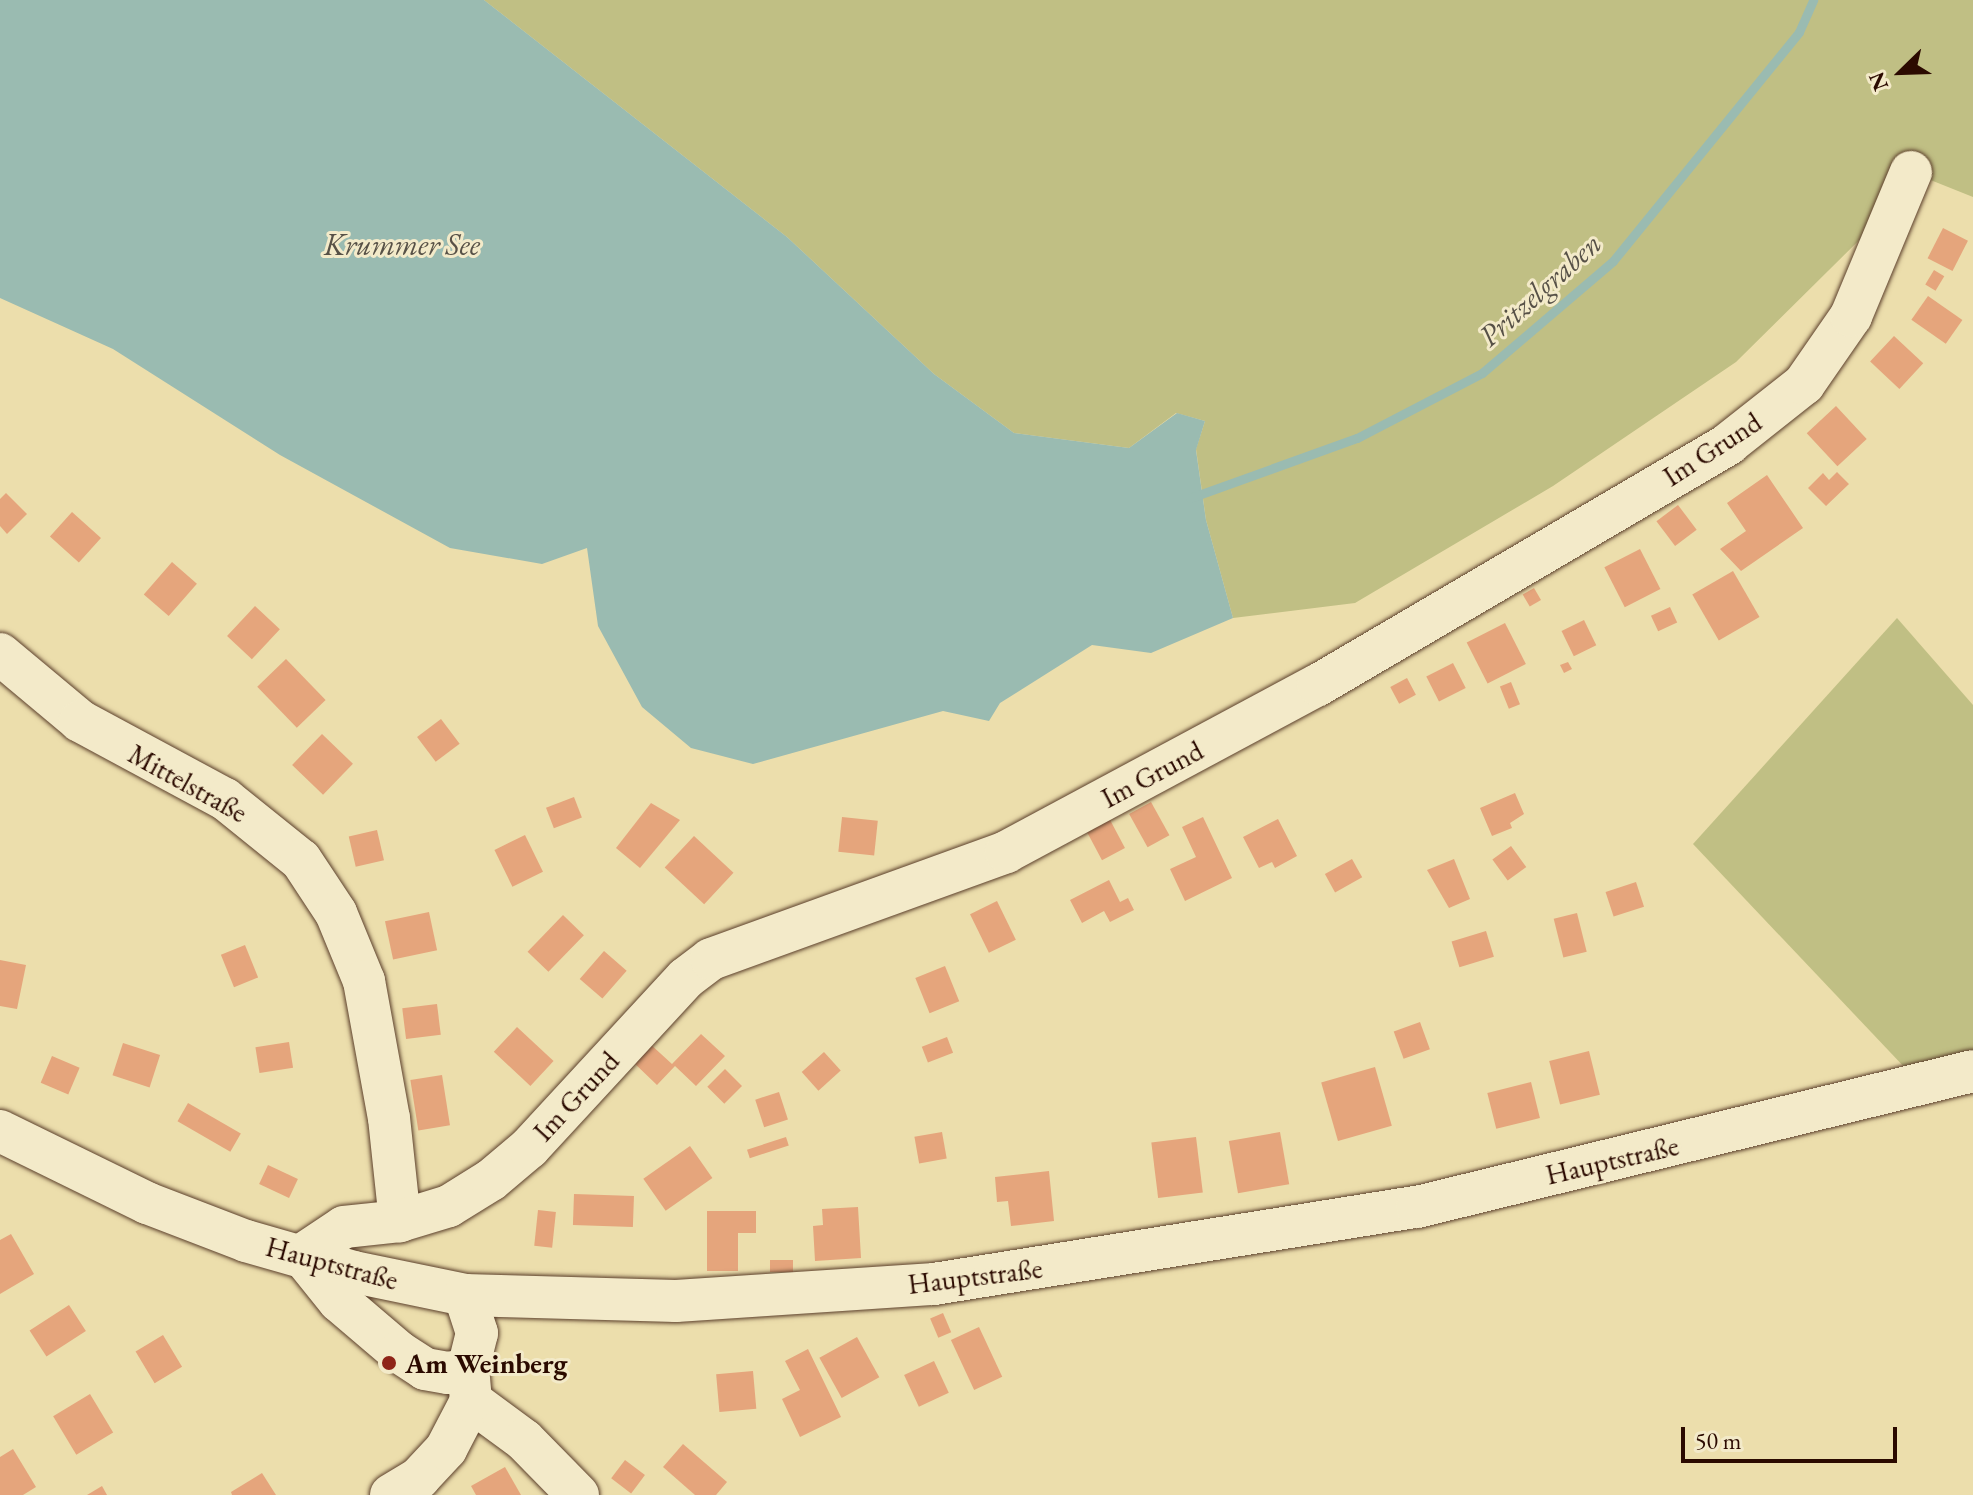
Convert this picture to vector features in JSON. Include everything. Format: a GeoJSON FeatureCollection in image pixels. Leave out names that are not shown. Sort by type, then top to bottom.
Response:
{"type":"FeatureCollection","features":[{"type":"Feature","properties":{"kind":"street","name":"Im Grund"},"geometry":{"type":"LineString","coordinates":[[302,1255],[344,1227],[400,1221],[449,1206],[491,1180],[529,1148],[686,978],[711,959],[1006,852],[1318,685],[1728,444],[1804,384],[1843,327],[1911,172]]}},
{"type":"Feature","properties":{"kind":"street","name":"Mittelstraße"},"geometry":{"type":"LineString","coordinates":[[0,654],[80,721],[225,799],[301,860],[336,913],[364,981],[389,1118],[400,1221]]}},
{"type":"Feature","properties":{"kind":"street","name":"Hauptstraße"},"geometry":{"type":"LineString","coordinates":[[0,1131],[147,1203],[354,1272],[465,1295],[676,1301],[934,1284],[1417,1207],[1967,1073]]}},
{"type":"Feature","properties":{"kind":"street"},"geometry":{"type":"LineString","coordinates":[[302,1255],[339,1301],[399,1352],[425,1369],[448,1373],[469,1385],[578,1495]]}},
{"type":"Feature","properties":{"kind":"street"},"geometry":{"type":"LineString","coordinates":[[391,1495],[419,1478],[446,1449],[469,1385],[477,1333],[465,1295]]}},
{"type":"Feature","properties":{"kind":"shaded area"},"geometry":{"type":"Polygon","coordinates":[[[484,0],[1973,0],[1973,197],[1923,177],[1736,362],[1553,486],[1355,603],[1233,618],[1206,520],[1196,449],[1205,421],[1176,413],[1129,448],[1014,433],[934,374],[787,237],[484,0]]]}},
{"type":"Feature","properties":{"kind":"shaded area"},"geometry":{"type":"Polygon","coordinates":[[[1897,618],[1973,705],[1973,1053],[1907,1070],[1693,844],[1897,618]]]}},
{"type":"Feature","properties":{"kind":"water","name":"Krummer See"},"geometry":{"type":"Polygon","coordinates":[[[0,0],[484,0],[787,237],[934,374],[1014,433],[1129,448],[1177,413],[1205,421],[1196,450],[1206,520],[1233,618],[1151,653],[1092,645],[1000,703],[989,721],[943,711],[753,764],[691,748],[642,707],[598,626],[587,548],[542,564],[450,548],[280,455],[113,349],[0,298],[0,0]]]}},
{"type":"Feature","properties":{"kind":"building"},"geometry":{"type":"Polygon","coordinates":[[[1943,228],[1968,241],[1953,271],[1928,258],[1943,228]]]}},
{"type":"Feature","properties":{"kind":"building"},"geometry":{"type":"Polygon","coordinates":[[[1934,270],[1944,276],[1936,291],[1925,285],[1934,270]]]}},
{"type":"Feature","properties":{"kind":"building"},"geometry":{"type":"Polygon","coordinates":[[[1928,296],[1962,320],[1946,344],[1911,320],[1928,296]]]}},
{"type":"Feature","properties":{"kind":"building"},"geometry":{"type":"Polygon","coordinates":[[[1894,336],[1923,363],[1899,389],[1870,362],[1894,336]]]}},
{"type":"Feature","properties":{"kind":"building"},"geometry":{"type":"Polygon","coordinates":[[[1836,406],[1867,439],[1837,466],[1807,433],[1836,406]]]}},
{"type":"Feature","properties":{"kind":"building"},"geometry":{"type":"Polygon","coordinates":[[[1837,472],[1849,484],[1826,506],[1808,488],[1823,473],[1829,480],[1837,472]]]}},
{"type":"Feature","properties":{"kind":"building"},"geometry":{"type":"Polygon","coordinates":[[[1767,475],[1803,528],[1741,571],[1720,549],[1746,531],[1727,503],[1767,475]]]}},
{"type":"Feature","properties":{"kind":"building"},"geometry":{"type":"Polygon","coordinates":[[[6,493],[27,514],[7,534],[0,526],[0,499],[6,493]]]}},
{"type":"Feature","properties":{"kind":"building"},"geometry":{"type":"Polygon","coordinates":[[[1678,505],[1697,530],[1675,546],[1656,521],[1678,505]]]}},
{"type":"Feature","properties":{"kind":"building"},"geometry":{"type":"Polygon","coordinates":[[[72,512],[101,538],[79,563],[50,537],[72,512]]]}},
{"type":"Feature","properties":{"kind":"building"},"geometry":{"type":"Polygon","coordinates":[[[1640,549],[1660,589],[1625,607],[1604,567],[1640,549]]]}},
{"type":"Feature","properties":{"kind":"building"},"geometry":{"type":"Polygon","coordinates":[[[172,562],[197,584],[169,616],[144,594],[172,562]]]}},
{"type":"Feature","properties":{"kind":"building"},"geometry":{"type":"Polygon","coordinates":[[[1733,571],[1760,617],[1719,640],[1692,594],[1733,571]]]}},
{"type":"Feature","properties":{"kind":"building"},"geometry":{"type":"Polygon","coordinates":[[[1534,588],[1541,600],[1530,607],[1523,594],[1534,588]]]}},
{"type":"Feature","properties":{"kind":"building"},"geometry":{"type":"Polygon","coordinates":[[[255,606],[280,629],[252,659],[227,636],[255,606]]]}},
{"type":"Feature","properties":{"kind":"building"},"geometry":{"type":"Polygon","coordinates":[[[1670,607],[1677,622],[1658,631],[1651,616],[1670,607]]]}},
{"type":"Feature","properties":{"kind":"building"},"geometry":{"type":"Polygon","coordinates":[[[1584,620],[1596,645],[1574,656],[1562,631],[1584,620]]]}},
{"type":"Feature","properties":{"kind":"building"},"geometry":{"type":"Polygon","coordinates":[[[1505,623],[1526,664],[1488,684],[1467,643],[1505,623]]]}},
{"type":"Feature","properties":{"kind":"building"},"geometry":{"type":"Polygon","coordinates":[[[286,659],[326,700],[297,728],[257,687],[286,659]]]}},
{"type":"Feature","properties":{"kind":"building"},"geometry":{"type":"Polygon","coordinates":[[[1568,662],[1572,669],[1564,673],[1560,665],[1568,662]]]}},
{"type":"Feature","properties":{"kind":"building"},"geometry":{"type":"Polygon","coordinates":[[[1453,663],[1466,688],[1439,702],[1426,677],[1453,663]]]}},
{"type":"Feature","properties":{"kind":"building"},"geometry":{"type":"Polygon","coordinates":[[[1407,678],[1416,695],[1399,704],[1390,687],[1407,678]]]}},
{"type":"Feature","properties":{"kind":"building"},"geometry":{"type":"Polygon","coordinates":[[[1511,682],[1520,704],[1509,709],[1500,686],[1511,682]]]}},
{"type":"Feature","properties":{"kind":"building"},"geometry":{"type":"Polygon","coordinates":[[[441,719],[460,744],[436,762],[417,737],[441,719]]]}},
{"type":"Feature","properties":{"kind":"building"},"geometry":{"type":"Polygon","coordinates":[[[322,734],[353,764],[323,795],[292,765],[322,734]]]}},
{"type":"Feature","properties":{"kind":"building"},"geometry":{"type":"Polygon","coordinates":[[[1515,793],[1524,814],[1510,823],[1512,828],[1492,836],[1480,808],[1515,793]]]}},
{"type":"Feature","properties":{"kind":"building"},"geometry":{"type":"Polygon","coordinates":[[[574,797],[582,818],[554,828],[546,808],[574,797]]]}},
{"type":"Feature","properties":{"kind":"building"},"geometry":{"type":"Polygon","coordinates":[[[1151,802],[1169,835],[1148,847],[1129,814],[1151,802]]]}},
{"type":"Feature","properties":{"kind":"building"},"geometry":{"type":"Polygon","coordinates":[[[651,803],[680,820],[640,868],[616,848],[651,803]]]}},
{"type":"Feature","properties":{"kind":"building"},"geometry":{"type":"Polygon","coordinates":[[[842,817],[878,821],[874,856],[838,852],[842,817]]]}},
{"type":"Feature","properties":{"kind":"building"},"geometry":{"type":"Polygon","coordinates":[[[1203,817],[1232,878],[1185,901],[1170,869],[1196,857],[1182,827],[1203,817]]]}},
{"type":"Feature","properties":{"kind":"building"},"geometry":{"type":"Polygon","coordinates":[[[1109,818],[1125,848],[1102,860],[1086,830],[1109,818]]]}},
{"type":"Feature","properties":{"kind":"building"},"geometry":{"type":"Polygon","coordinates":[[[1278,819],[1297,856],[1275,868],[1272,862],[1259,868],[1243,837],[1278,819]]]}},
{"type":"Feature","properties":{"kind":"building"},"geometry":{"type":"Polygon","coordinates":[[[377,830],[384,860],[356,867],[349,837],[377,830]]]}},
{"type":"Feature","properties":{"kind":"building"},"geometry":{"type":"Polygon","coordinates":[[[525,835],[543,872],[512,887],[494,850],[525,835]]]}},
{"type":"Feature","properties":{"kind":"building"},"geometry":{"type":"Polygon","coordinates":[[[694,836],[733,873],[704,904],[665,867],[694,836]]]}},
{"type":"Feature","properties":{"kind":"building"},"geometry":{"type":"Polygon","coordinates":[[[1511,846],[1526,867],[1508,881],[1492,860],[1511,846]]]}},
{"type":"Feature","properties":{"kind":"building"},"geometry":{"type":"Polygon","coordinates":[[[1352,859],[1362,877],[1335,892],[1325,874],[1352,859]]]}},
{"type":"Feature","properties":{"kind":"building"},"geometry":{"type":"Polygon","coordinates":[[[1454,859],[1470,899],[1449,908],[1427,870],[1454,859]]]}},
{"type":"Feature","properties":{"kind":"building"},"geometry":{"type":"Polygon","coordinates":[[[1109,880],[1120,902],[1128,898],[1134,910],[1110,922],[1104,911],[1082,923],[1070,900],[1109,880]]]}},
{"type":"Feature","properties":{"kind":"building"},"geometry":{"type":"Polygon","coordinates":[[[1636,882],[1644,907],[1614,917],[1606,892],[1636,882]]]}},
{"type":"Feature","properties":{"kind":"building"},"geometry":{"type":"Polygon","coordinates":[[[997,901],[1016,940],[989,953],[970,914],[997,901]]]}},
{"type":"Feature","properties":{"kind":"building"},"geometry":{"type":"Polygon","coordinates":[[[429,912],[437,950],[393,960],[385,921],[429,912]]]}},
{"type":"Feature","properties":{"kind":"building"},"geometry":{"type":"Polygon","coordinates":[[[1577,913],[1587,952],[1563,958],[1554,919],[1577,913]]]}},
{"type":"Feature","properties":{"kind":"building"},"geometry":{"type":"Polygon","coordinates":[[[563,915],[584,935],[548,972],[528,952],[563,915]]]}},
{"type":"Feature","properties":{"kind":"building"},"geometry":{"type":"Polygon","coordinates":[[[1486,931],[1494,957],[1459,967],[1452,942],[1486,931]]]}},
{"type":"Feature","properties":{"kind":"building"},"geometry":{"type":"Polygon","coordinates":[[[245,945],[258,977],[234,987],[221,955],[245,945]]]}},
{"type":"Feature","properties":{"kind":"building"},"geometry":{"type":"Polygon","coordinates":[[[604,951],[627,971],[602,999],[580,979],[604,951]]]}},
{"type":"Feature","properties":{"kind":"building"},"geometry":{"type":"Polygon","coordinates":[[[0,960],[26,965],[17,1009],[0,1006],[0,960]]]}},
{"type":"Feature","properties":{"kind":"building"},"geometry":{"type":"Polygon","coordinates":[[[945,966],[959,1001],[930,1013],[915,978],[945,966]]]}},
{"type":"Feature","properties":{"kind":"building"},"geometry":{"type":"Polygon","coordinates":[[[437,1004],[441,1035],[406,1039],[402,1008],[437,1004]]]}},
{"type":"Feature","properties":{"kind":"building"},"geometry":{"type":"Polygon","coordinates":[[[1420,1022],[1430,1049],[1404,1059],[1394,1032],[1420,1022]]]}},
{"type":"Feature","properties":{"kind":"building"},"geometry":{"type":"Polygon","coordinates":[[[517,1027],[554,1061],[530,1086],[494,1052],[517,1027]]]}},
{"type":"Feature","properties":{"kind":"building"},"geometry":{"type":"Polygon","coordinates":[[[701,1034],[725,1056],[696,1086],[675,1066],[657,1085],[632,1061],[649,1043],[672,1064],[701,1034]]]}},
{"type":"Feature","properties":{"kind":"building"},"geometry":{"type":"Polygon","coordinates":[[[947,1037],[953,1053],[928,1063],[922,1047],[947,1037]]]}},
{"type":"Feature","properties":{"kind":"building"},"geometry":{"type":"Polygon","coordinates":[[[289,1042],[293,1068],[259,1073],[255,1047],[289,1042]]]}},
{"type":"Feature","properties":{"kind":"building"},"geometry":{"type":"Polygon","coordinates":[[[123,1043],[160,1055],[150,1087],[112,1075],[123,1043]]]}},
{"type":"Feature","properties":{"kind":"building"},"geometry":{"type":"Polygon","coordinates":[[[1589,1051],[1600,1095],[1560,1105],[1549,1061],[1589,1051]]]}},
{"type":"Feature","properties":{"kind":"building"},"geometry":{"type":"Polygon","coordinates":[[[824,1052],[841,1071],[818,1091],[802,1072],[824,1052]]]}},
{"type":"Feature","properties":{"kind":"building"},"geometry":{"type":"Polygon","coordinates":[[[52,1056],[80,1068],[68,1094],[41,1083],[52,1056]]]}},
{"type":"Feature","properties":{"kind":"building"},"geometry":{"type":"Polygon","coordinates":[[[1375,1067],[1392,1126],[1338,1141],[1321,1082],[1375,1067]]]}},
{"type":"Feature","properties":{"kind":"building"},"geometry":{"type":"Polygon","coordinates":[[[725,1069],[742,1086],[724,1104],[707,1087],[725,1069]]]}},
{"type":"Feature","properties":{"kind":"building"},"geometry":{"type":"Polygon","coordinates":[[[442,1075],[450,1125],[418,1130],[410,1080],[442,1075]]]}},
{"type":"Feature","properties":{"kind":"building"},"geometry":{"type":"Polygon","coordinates":[[[1531,1082],[1540,1118],[1496,1129],[1487,1093],[1531,1082]]]}},
{"type":"Feature","properties":{"kind":"building"},"geometry":{"type":"Polygon","coordinates":[[[779,1092],[788,1120],[764,1127],[755,1100],[779,1092]]]}},
{"type":"Feature","properties":{"kind":"building"},"geometry":{"type":"Polygon","coordinates":[[[188,1103],[241,1134],[230,1152],[178,1121],[188,1103]]]}},
{"type":"Feature","properties":{"kind":"building"},"geometry":{"type":"Polygon","coordinates":[[[942,1132],[947,1159],[919,1163],[914,1137],[942,1132]]]}},
{"type":"Feature","properties":{"kind":"building"},"geometry":{"type":"Polygon","coordinates":[[[1280,1132],[1289,1184],[1238,1193],[1229,1141],[1280,1132]]]}},
{"type":"Feature","properties":{"kind":"building"},"geometry":{"type":"Polygon","coordinates":[[[786,1137],[789,1146],[750,1158],[747,1150],[786,1137]]]}},
{"type":"Feature","properties":{"kind":"building"},"geometry":{"type":"Polygon","coordinates":[[[1196,1137],[1203,1193],[1158,1198],[1151,1142],[1196,1137]]]}},
{"type":"Feature","properties":{"kind":"building"},"geometry":{"type":"Polygon","coordinates":[[[690,1146],[712,1178],[666,1211],[643,1179],[690,1146]]]}},
{"type":"Feature","properties":{"kind":"building"},"geometry":{"type":"Polygon","coordinates":[[[268,1165],[298,1179],[289,1198],[259,1184],[268,1165]]]}},
{"type":"Feature","properties":{"kind":"building"},"geometry":{"type":"Polygon","coordinates":[[[1049,1171],[1054,1221],[1011,1226],[1008,1201],[997,1202],[995,1177],[1049,1171]]]}},
{"type":"Feature","properties":{"kind":"building"},"geometry":{"type":"Polygon","coordinates":[[[574,1194],[634,1196],[633,1227],[573,1225],[574,1194]]]}},
{"type":"Feature","properties":{"kind":"building"},"geometry":{"type":"Polygon","coordinates":[[[858,1207],[861,1258],[815,1261],[813,1226],[823,1225],[822,1209],[858,1207]]]}},
{"type":"Feature","properties":{"kind":"building"},"geometry":{"type":"Polygon","coordinates":[[[538,1210],[556,1212],[552,1248],[534,1246],[538,1210]]]}},
{"type":"Feature","properties":{"kind":"building"},"geometry":{"type":"Polygon","coordinates":[[[707,1211],[756,1211],[756,1233],[738,1233],[738,1271],[707,1271],[707,1211]]]}},
{"type":"Feature","properties":{"kind":"building"},"geometry":{"type":"Polygon","coordinates":[[[11,1234],[34,1274],[0,1294],[0,1240],[11,1234]]]}},
{"type":"Feature","properties":{"kind":"building"},"geometry":{"type":"Polygon","coordinates":[[[770,1260],[793,1260],[793,1272],[770,1272],[770,1260]]]}},
{"type":"Feature","properties":{"kind":"building"},"geometry":{"type":"Polygon","coordinates":[[[69,1305],[86,1331],[46,1357],[30,1331],[69,1305]]]}},
{"type":"Feature","properties":{"kind":"building"},"geometry":{"type":"Polygon","coordinates":[[[943,1313],[951,1332],[938,1338],[930,1318],[943,1313]]]}},
{"type":"Feature","properties":{"kind":"building"},"geometry":{"type":"Polygon","coordinates":[[[979,1327],[1002,1377],[974,1390],[951,1340],[979,1327]]]}},
{"type":"Feature","properties":{"kind":"building"},"geometry":{"type":"Polygon","coordinates":[[[163,1335],[182,1367],[155,1383],[136,1351],[163,1335]]]}},
{"type":"Feature","properties":{"kind":"building"},"geometry":{"type":"Polygon","coordinates":[[[857,1337],[879,1377],[842,1398],[819,1358],[857,1337]]]}},
{"type":"Feature","properties":{"kind":"building"},"geometry":{"type":"Polygon","coordinates":[[[808,1349],[841,1417],[800,1437],[782,1399],[800,1390],[785,1361],[808,1349]]]}},
{"type":"Feature","properties":{"kind":"building"},"geometry":{"type":"Polygon","coordinates":[[[934,1361],[949,1393],[919,1407],[904,1375],[934,1361]]]}},
{"type":"Feature","properties":{"kind":"building"},"geometry":{"type":"Polygon","coordinates":[[[753,1371],[756,1409],[719,1412],[716,1374],[753,1371]]]}},
{"type":"Feature","properties":{"kind":"building"},"geometry":{"type":"Polygon","coordinates":[[[90,1394],[113,1433],[76,1455],[53,1416],[90,1394]]]}},
{"type":"Feature","properties":{"kind":"building"},"geometry":{"type":"Polygon","coordinates":[[[683,1444],[727,1482],[716,1495],[695,1495],[663,1467],[683,1444]]]}},
{"type":"Feature","properties":{"kind":"building"},"geometry":{"type":"Polygon","coordinates":[[[13,1449],[36,1487],[23,1495],[0,1495],[0,1457],[13,1449]]]}},
{"type":"Feature","properties":{"kind":"building"},"geometry":{"type":"Polygon","coordinates":[[[625,1460],[645,1475],[631,1493],[611,1478],[625,1460]]]}},
{"type":"Feature","properties":{"kind":"building"},"geometry":{"type":"Polygon","coordinates":[[[505,1467],[521,1495],[476,1495],[471,1486],[505,1467]]]}},
{"type":"Feature","properties":{"kind":"building"},"geometry":{"type":"Polygon","coordinates":[[[262,1473],[276,1495],[232,1495],[231,1492],[262,1473]]]}},
{"type":"Feature","properties":{"kind":"building"},"geometry":{"type":"Polygon","coordinates":[[[102,1486],[107,1495],[87,1495],[102,1486]]]}},
{"type":"Feature","properties":{"kind":"waterway","name":"Pritzelgraben"},"geometry":{"type":"LineString","coordinates":[[1190,498],[1357,438],[1482,373],[1613,261],[1799,32],[1813,0]]}},
{"type":"Feature","properties":{"kind":"place","name":"Am Weinberg"},"geometry":{"type":"Point","coordinates":[389,1363]}}]}
